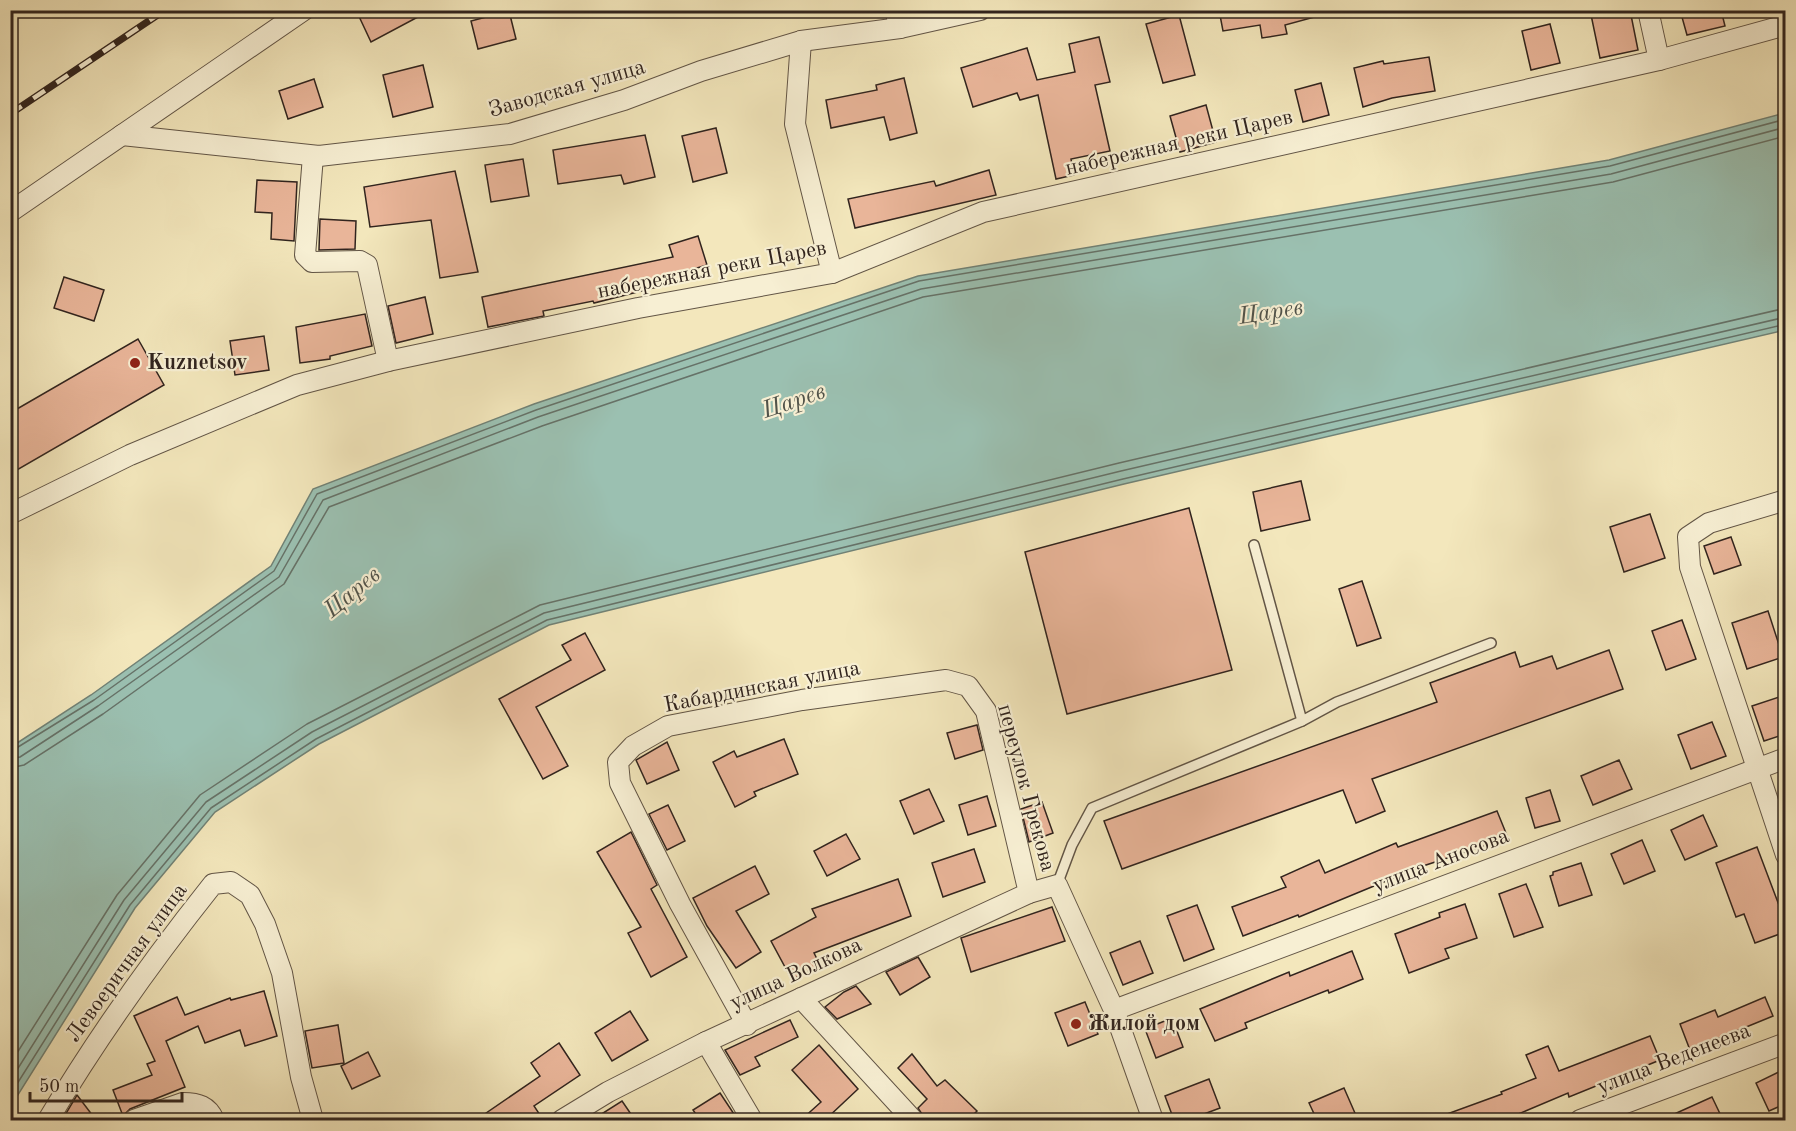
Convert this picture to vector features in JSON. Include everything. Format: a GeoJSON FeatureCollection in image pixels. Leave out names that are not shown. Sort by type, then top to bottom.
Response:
{"type":"FeatureCollection","features":[{"type":"Feature","properties":{"kind":"street"},"geometry":{"type":"LineString","coordinates":[[10,212],[304,10]]}},
{"type":"Feature","properties":{"kind":"street","name":"Заводская улица"},"geometry":{"type":"LineString","coordinates":[[122,135],[313,156],[510,134],[624,100],[701,71],[801,41],[897,19],[981,10]]}},
{"type":"Feature","properties":{"kind":"street"},"geometry":{"type":"LineString","coordinates":[[1648,10],[1659,60]]}},
{"type":"Feature","properties":{"kind":"street","name":"набережная реки Царев"},"geometry":{"type":"LineString","coordinates":[[10,514],[130,455],[297,385],[388,361],[638,308],[832,273],[983,212],[1659,60],[1785,25]]}},
{"type":"Feature","properties":{"kind":"street"},"geometry":{"type":"LineString","coordinates":[[801,41],[795,124],[832,273]]}},
{"type":"Feature","properties":{"kind":"street"},"geometry":{"type":"LineString","coordinates":[[313,156],[304,255],[312,262],[360,261],[367,265],[388,361]]}},
{"type":"Feature","properties":{"kind":"street"},"geometry":{"type":"LineString","coordinates":[[1785,500],[1709,523],[1688,537],[1690,567],[1785,855]]}},
{"type":"Feature","properties":{"kind":"street","name":"Кабардинская улица"},"geometry":{"type":"LineString","coordinates":[[747,1025],[680,904],[620,783],[618,762],[633,746],[668,726],[802,700],[946,680]]}},
{"type":"Feature","properties":{"kind":"street","name":"переулок Грекова"},"geometry":{"type":"LineString","coordinates":[[946,680],[968,686],[986,711],[1029,892]]}},
{"type":"Feature","properties":{"kind":"street","name":"улица Аносова"},"geometry":{"type":"LineString","coordinates":[[1114,1010],[1785,758]]}},
{"type":"Feature","properties":{"kind":"street","name":"Левоеричная улица"},"geometry":{"type":"LineString","coordinates":[[48,1120],[73,1080],[187,916],[213,884],[231,882],[250,895],[282,973],[301,1077],[313,1120]]}},
{"type":"Feature","properties":{"kind":"street"},"geometry":{"type":"LineString","coordinates":[[1057,885],[1114,1010],[1153,1120]]}},
{"type":"Feature","properties":{"kind":"street","name":"улица Волкова"},"geometry":{"type":"LineString","coordinates":[[562,1120],[608,1092],[706,1042],[747,1025],[1029,892],[1057,885]]}},
{"type":"Feature","properties":{"kind":"street"},"geometry":{"type":"LineString","coordinates":[[801,998],[913,1120]]}},
{"type":"Feature","properties":{"kind":"street"},"geometry":{"type":"LineString","coordinates":[[706,1042],[752,1120]]}},
{"type":"Feature","properties":{"kind":"street","name":"улица Веденеева"},"geometry":{"type":"LineString","coordinates":[[1580,1120],[1785,1043]]}},
{"type":"Feature","properties":{"kind":"street"},"geometry":{"type":"LineString","coordinates":[[134,1120],[183,1103],[201,1104],[212,1114],[214,1120]]}},
{"type":"Feature","properties":{"kind":"lane"},"geometry":{"type":"LineString","coordinates":[[1254,545],[1302,721]]}},
{"type":"Feature","properties":{"kind":"lane"},"geometry":{"type":"LineString","coordinates":[[1057,885],[1072,846],[1092,808],[1302,721],[1337,702],[1491,643]]}},
{"type":"Feature","properties":{"kind":"water","name":"Царев"},"geometry":{"type":"Polygon","coordinates":[[[1785,113],[1785,330],[1124,484],[549,625],[319,744],[215,812],[135,908],[11,1106],[11,747],[91,695],[271,566],[313,489],[534,404],[918,276],[1609,160],[1785,113]]]}},
{"type":"Feature","properties":{"kind":"building"},"geometry":{"type":"Polygon","coordinates":[[[356,10],[431,10],[371,42],[356,10]]]}},
{"type":"Feature","properties":{"kind":"building"},"geometry":{"type":"Polygon","coordinates":[[[1219,10],[1321,10],[1322,15],[1285,25],[1287,34],[1262,38],[1260,25],[1223,31],[1219,10]]]}},
{"type":"Feature","properties":{"kind":"building"},"geometry":{"type":"Polygon","coordinates":[[[1590,10],[1630,10],[1638,50],[1600,58],[1590,10]]]}},
{"type":"Feature","properties":{"kind":"building"},"geometry":{"type":"Polygon","coordinates":[[[1680,10],[1721,10],[1725,26],[1687,35],[1680,10]]]}},
{"type":"Feature","properties":{"kind":"building"},"geometry":{"type":"Polygon","coordinates":[[[509,11],[516,39],[478,49],[471,21],[509,11]]]}},
{"type":"Feature","properties":{"kind":"building"},"geometry":{"type":"Polygon","coordinates":[[[1179,15],[1195,75],[1163,83],[1146,24],[1179,15]]]}},
{"type":"Feature","properties":{"kind":"building"},"geometry":{"type":"Polygon","coordinates":[[[1550,24],[1560,63],[1531,70],[1522,31],[1550,24]]]}},
{"type":"Feature","properties":{"kind":"building"},"geometry":{"type":"Polygon","coordinates":[[[1099,37],[1110,82],[1095,85],[1110,151],[1071,159],[1074,175],[1056,179],[1038,95],[1020,100],[1017,93],[973,107],[961,68],[1027,48],[1037,80],[1075,72],[1069,44],[1099,37]]]}},
{"type":"Feature","properties":{"kind":"building"},"geometry":{"type":"Polygon","coordinates":[[[1429,57],[1435,91],[1392,98],[1363,107],[1354,68],[1383,61],[1384,64],[1429,57]]]}},
{"type":"Feature","properties":{"kind":"building"},"geometry":{"type":"Polygon","coordinates":[[[423,65],[433,107],[393,117],[383,75],[423,65]]]}},
{"type":"Feature","properties":{"kind":"building"},"geometry":{"type":"Polygon","coordinates":[[[904,78],[917,133],[890,140],[884,117],[831,128],[826,100],[877,90],[876,85],[904,78]]]}},
{"type":"Feature","properties":{"kind":"building"},"geometry":{"type":"Polygon","coordinates":[[[314,79],[323,107],[288,119],[279,91],[314,79]]]}},
{"type":"Feature","properties":{"kind":"building"},"geometry":{"type":"Polygon","coordinates":[[[1321,83],[1329,115],[1303,122],[1295,90],[1321,83]]]}},
{"type":"Feature","properties":{"kind":"building"},"geometry":{"type":"Polygon","coordinates":[[[1206,105],[1216,142],[1180,152],[1170,116],[1206,105]]]}},
{"type":"Feature","properties":{"kind":"building"},"geometry":{"type":"Polygon","coordinates":[[[716,128],[727,173],[693,182],[682,136],[716,128]]]}},
{"type":"Feature","properties":{"kind":"building"},"geometry":{"type":"Polygon","coordinates":[[[645,135],[655,177],[624,184],[621,175],[558,184],[553,150],[645,135]]]}},
{"type":"Feature","properties":{"kind":"building"},"geometry":{"type":"Polygon","coordinates":[[[523,159],[529,196],[491,202],[485,165],[523,159]]]}},
{"type":"Feature","properties":{"kind":"building"},"geometry":{"type":"Polygon","coordinates":[[[989,170],[996,195],[855,228],[848,199],[934,181],[936,186],[989,170]]]}},
{"type":"Feature","properties":{"kind":"building"},"geometry":{"type":"Polygon","coordinates":[[[455,171],[478,272],[440,278],[431,220],[370,227],[364,187],[455,171]]]}},
{"type":"Feature","properties":{"kind":"building"},"geometry":{"type":"Polygon","coordinates":[[[257,180],[297,182],[294,241],[271,239],[272,213],[255,212],[257,180]]]}},
{"type":"Feature","properties":{"kind":"building"},"geometry":{"type":"Polygon","coordinates":[[[320,219],[356,221],[355,249],[319,250],[320,219]]]}},
{"type":"Feature","properties":{"kind":"building"},"geometry":{"type":"Polygon","coordinates":[[[698,236],[707,265],[667,277],[669,284],[594,303],[593,301],[543,311],[544,316],[488,327],[482,297],[673,257],[669,245],[698,236]]]}},
{"type":"Feature","properties":{"kind":"building"},"geometry":{"type":"Polygon","coordinates":[[[64,277],[104,290],[94,321],[54,308],[64,277]]]}},
{"type":"Feature","properties":{"kind":"building"},"geometry":{"type":"Polygon","coordinates":[[[425,297],[433,334],[396,343],[388,306],[425,297]]]}},
{"type":"Feature","properties":{"kind":"building"},"geometry":{"type":"Polygon","coordinates":[[[365,314],[372,346],[330,356],[330,359],[300,363],[296,327],[365,314]]]}},
{"type":"Feature","properties":{"kind":"building"},"geometry":{"type":"Polygon","coordinates":[[[264,336],[269,370],[235,375],[230,341],[264,336]]]}},
{"type":"Feature","properties":{"kind":"building"},"geometry":{"type":"Polygon","coordinates":[[[138,339],[164,385],[10,474],[10,413],[138,339]]]}},
{"type":"Feature","properties":{"kind":"building"},"geometry":{"type":"Polygon","coordinates":[[[1301,481],[1310,520],[1261,531],[1253,492],[1301,481]]]}},
{"type":"Feature","properties":{"kind":"building"},"geometry":{"type":"Polygon","coordinates":[[[1189,508],[1232,670],[1067,714],[1025,552],[1189,508]]]}},
{"type":"Feature","properties":{"kind":"building"},"geometry":{"type":"Polygon","coordinates":[[[1650,514],[1665,558],[1624,572],[1610,527],[1650,514]]]}},
{"type":"Feature","properties":{"kind":"building"},"geometry":{"type":"Polygon","coordinates":[[[1731,537],[1741,565],[1714,574],[1704,546],[1731,537]]]}},
{"type":"Feature","properties":{"kind":"building"},"geometry":{"type":"Polygon","coordinates":[[[1362,581],[1381,638],[1357,646],[1339,589],[1362,581]]]}},
{"type":"Feature","properties":{"kind":"building"},"geometry":{"type":"Polygon","coordinates":[[[1768,611],[1783,657],[1747,669],[1732,623],[1768,611]]]}},
{"type":"Feature","properties":{"kind":"building"},"geometry":{"type":"Polygon","coordinates":[[[1682,620],[1696,659],[1666,670],[1652,631],[1682,620]]]}},
{"type":"Feature","properties":{"kind":"building"},"geometry":{"type":"Polygon","coordinates":[[[585,633],[605,670],[536,707],[568,766],[543,779],[499,699],[571,660],[562,645],[585,633]]]}},
{"type":"Feature","properties":{"kind":"building"},"geometry":{"type":"Polygon","coordinates":[[[1609,650],[1623,689],[1372,779],[1385,811],[1356,823],[1343,790],[1122,869],[1104,821],[1437,702],[1430,683],[1515,652],[1520,667],[1552,656],[1557,669],[1609,650]]]}},
{"type":"Feature","properties":{"kind":"building"},"geometry":{"type":"Polygon","coordinates":[[[1785,695],[1785,734],[1764,741],[1752,706],[1785,695]]]}},
{"type":"Feature","properties":{"kind":"building"},"geometry":{"type":"Polygon","coordinates":[[[1712,722],[1726,756],[1691,769],[1678,735],[1712,722]]]}},
{"type":"Feature","properties":{"kind":"building"},"geometry":{"type":"Polygon","coordinates":[[[977,725],[983,750],[955,759],[947,733],[977,725]]]}},
{"type":"Feature","properties":{"kind":"building"},"geometry":{"type":"Polygon","coordinates":[[[784,739],[798,774],[754,792],[756,796],[735,807],[713,762],[734,751],[737,757],[784,739]]]}},
{"type":"Feature","properties":{"kind":"building"},"geometry":{"type":"Polygon","coordinates":[[[667,742],[679,770],[647,784],[636,760],[667,742]]]}},
{"type":"Feature","properties":{"kind":"building"},"geometry":{"type":"Polygon","coordinates":[[[1619,760],[1632,789],[1593,805],[1581,776],[1619,760]]]}},
{"type":"Feature","properties":{"kind":"building"},"geometry":{"type":"Polygon","coordinates":[[[929,789],[944,821],[914,834],[900,801],[929,789]]]}},
{"type":"Feature","properties":{"kind":"building"},"geometry":{"type":"Polygon","coordinates":[[[1550,790],[1560,821],[1535,828],[1526,798],[1550,790]]]}},
{"type":"Feature","properties":{"kind":"building"},"geometry":{"type":"Polygon","coordinates":[[[987,796],[996,826],[968,835],[959,805],[987,796]]]}},
{"type":"Feature","properties":{"kind":"building"},"geometry":{"type":"Polygon","coordinates":[[[1042,802],[1053,833],[1029,842],[1021,809],[1042,802]]]}},
{"type":"Feature","properties":{"kind":"building"},"geometry":{"type":"Polygon","coordinates":[[[668,805],[685,841],[667,850],[649,814],[668,805]]]}},
{"type":"Feature","properties":{"kind":"building"},"geometry":{"type":"Polygon","coordinates":[[[1497,811],[1508,838],[1420,867],[1299,917],[1298,915],[1243,936],[1232,907],[1286,887],[1281,877],[1319,860],[1325,873],[1396,843],[1398,847],[1497,811]]]}},
{"type":"Feature","properties":{"kind":"building"},"geometry":{"type":"Polygon","coordinates":[[[1703,815],[1717,846],[1685,860],[1671,830],[1703,815]]]}},
{"type":"Feature","properties":{"kind":"building"},"geometry":{"type":"Polygon","coordinates":[[[631,832],[657,885],[651,889],[687,957],[651,977],[628,933],[641,927],[597,852],[631,832]]]}},
{"type":"Feature","properties":{"kind":"building"},"geometry":{"type":"Polygon","coordinates":[[[846,834],[860,859],[827,876],[814,851],[846,834]]]}},
{"type":"Feature","properties":{"kind":"building"},"geometry":{"type":"Polygon","coordinates":[[[1642,840],[1655,871],[1624,884],[1611,854],[1642,840]]]}},
{"type":"Feature","properties":{"kind":"building"},"geometry":{"type":"Polygon","coordinates":[[[1757,847],[1785,921],[1785,932],[1755,943],[1744,914],[1736,917],[1716,863],[1757,847]]]}},
{"type":"Feature","properties":{"kind":"building"},"geometry":{"type":"Polygon","coordinates":[[[974,849],[985,882],[943,897],[932,863],[974,849]]]}},
{"type":"Feature","properties":{"kind":"building"},"geometry":{"type":"Polygon","coordinates":[[[1581,863],[1592,895],[1559,906],[1550,876],[1553,872],[1581,863]]]}},
{"type":"Feature","properties":{"kind":"building"},"geometry":{"type":"Polygon","coordinates":[[[755,866],[769,894],[736,911],[761,952],[736,968],[707,926],[693,898],[755,866]]]}},
{"type":"Feature","properties":{"kind":"building"},"geometry":{"type":"Polygon","coordinates":[[[898,879],[911,916],[814,953],[820,965],[792,980],[771,941],[816,917],[812,909],[898,879]]]}},
{"type":"Feature","properties":{"kind":"building"},"geometry":{"type":"Polygon","coordinates":[[[1526,884],[1543,927],[1514,937],[1499,894],[1526,884]]]}},
{"type":"Feature","properties":{"kind":"building"},"geometry":{"type":"Polygon","coordinates":[[[1465,904],[1477,938],[1445,949],[1449,958],[1409,973],[1395,934],[1440,917],[1439,913],[1465,904]]]}},
{"type":"Feature","properties":{"kind":"building"},"geometry":{"type":"Polygon","coordinates":[[[1197,905],[1214,949],[1184,961],[1167,916],[1197,905]]]}},
{"type":"Feature","properties":{"kind":"building"},"geometry":{"type":"Polygon","coordinates":[[[1052,907],[1065,941],[971,972],[961,938],[1052,907]]]}},
{"type":"Feature","properties":{"kind":"building"},"geometry":{"type":"Polygon","coordinates":[[[1140,941],[1153,973],[1123,985],[1110,953],[1140,941]]]}},
{"type":"Feature","properties":{"kind":"building"},"geometry":{"type":"Polygon","coordinates":[[[1352,951],[1363,979],[1329,993],[1328,990],[1245,1023],[1247,1028],[1215,1041],[1200,1009],[1289,972],[1290,976],[1352,951]]]}},
{"type":"Feature","properties":{"kind":"building"},"geometry":{"type":"Polygon","coordinates":[[[918,957],[930,977],[900,995],[886,972],[918,957]]]}},
{"type":"Feature","properties":{"kind":"building"},"geometry":{"type":"Polygon","coordinates":[[[856,986],[871,1004],[837,1019],[825,1007],[856,986]]]}},
{"type":"Feature","properties":{"kind":"building"},"geometry":{"type":"Polygon","coordinates":[[[264,991],[277,1036],[245,1046],[240,1030],[205,1043],[198,1026],[166,1041],[185,1087],[130,1109],[123,1116],[113,1090],[152,1075],[147,1064],[155,1061],[134,1016],[177,997],[185,1015],[230,998],[231,1000],[264,991]]]}},
{"type":"Feature","properties":{"kind":"building"},"geometry":{"type":"Polygon","coordinates":[[[1765,997],[1773,1016],[1690,1050],[1680,1024],[1715,1010],[1718,1017],[1765,997]]]}},
{"type":"Feature","properties":{"kind":"building","name":"Жилой дом"},"geometry":{"type":"Polygon","coordinates":[[[1085,1002],[1098,1034],[1068,1046],[1055,1013],[1085,1002]]]}},
{"type":"Feature","properties":{"kind":"building"},"geometry":{"type":"Polygon","coordinates":[[[630,1011],[648,1040],[612,1061],[595,1033],[630,1011]]]}},
{"type":"Feature","properties":{"kind":"building"},"geometry":{"type":"Polygon","coordinates":[[[1172,1018],[1183,1047],[1156,1058],[1145,1029],[1172,1018]]]}},
{"type":"Feature","properties":{"kind":"building"},"geometry":{"type":"Polygon","coordinates":[[[790,1020],[798,1037],[755,1057],[760,1066],[740,1075],[725,1050],[790,1020]]]}},
{"type":"Feature","properties":{"kind":"building"},"geometry":{"type":"Polygon","coordinates":[[[338,1025],[344,1063],[312,1068],[305,1031],[338,1025]]]}},
{"type":"Feature","properties":{"kind":"building"},"geometry":{"type":"Polygon","coordinates":[[[1650,1036],[1660,1060],[1569,1097],[1568,1093],[1504,1120],[1436,1120],[1436,1118],[1502,1094],[1501,1092],[1536,1078],[1526,1055],[1548,1046],[1559,1071],[1650,1036]]]}},
{"type":"Feature","properties":{"kind":"building"},"geometry":{"type":"Polygon","coordinates":[[[559,1043],[580,1075],[534,1106],[540,1115],[532,1120],[476,1120],[540,1076],[531,1063],[559,1043]]]}},
{"type":"Feature","properties":{"kind":"building"},"geometry":{"type":"Polygon","coordinates":[[[819,1045],[858,1089],[825,1120],[801,1120],[821,1102],[792,1070],[819,1045]]]}},
{"type":"Feature","properties":{"kind":"building"},"geometry":{"type":"Polygon","coordinates":[[[368,1052],[380,1076],[352,1089],[341,1066],[368,1052]]]}},
{"type":"Feature","properties":{"kind":"building"},"geometry":{"type":"Polygon","coordinates":[[[912,1054],[937,1086],[945,1080],[977,1111],[968,1120],[925,1119],[918,1108],[927,1099],[898,1068],[912,1054]]]}},
{"type":"Feature","properties":{"kind":"building"},"geometry":{"type":"Polygon","coordinates":[[[1785,1069],[1785,1104],[1769,1111],[1756,1083],[1785,1069]]]}},
{"type":"Feature","properties":{"kind":"building"},"geometry":{"type":"Polygon","coordinates":[[[1209,1079],[1220,1108],[1188,1120],[1174,1120],[1165,1096],[1209,1079]]]}},
{"type":"Feature","properties":{"kind":"building"},"geometry":{"type":"Polygon","coordinates":[[[1344,1088],[1358,1120],[1317,1120],[1309,1103],[1344,1088]]]}},
{"type":"Feature","properties":{"kind":"building"},"geometry":{"type":"Polygon","coordinates":[[[720,1093],[738,1120],[700,1120],[693,1110],[720,1093]]]}},
{"type":"Feature","properties":{"kind":"building"},"geometry":{"type":"Polygon","coordinates":[[[77,1095],[96,1120],[62,1120],[77,1095]]]}},
{"type":"Feature","properties":{"kind":"building"},"geometry":{"type":"Polygon","coordinates":[[[1712,1097],[1723,1120],[1661,1120],[1712,1097]]]}},
{"type":"Feature","properties":{"kind":"building"},"geometry":{"type":"Polygon","coordinates":[[[622,1101],[635,1120],[592,1120],[622,1101]]]}},
{"type":"Feature","properties":{"kind":"railway"},"geometry":{"type":"LineString","coordinates":[[10,114],[165,10]]}},
{"type":"Feature","properties":{"kind":"place","name":"Kuznetsov"},"geometry":{"type":"Point","coordinates":[135,363]}},
{"type":"Feature","properties":{"kind":"place","name":"Жилой дом"},"geometry":{"type":"Point","coordinates":[1076,1024]}}]}
